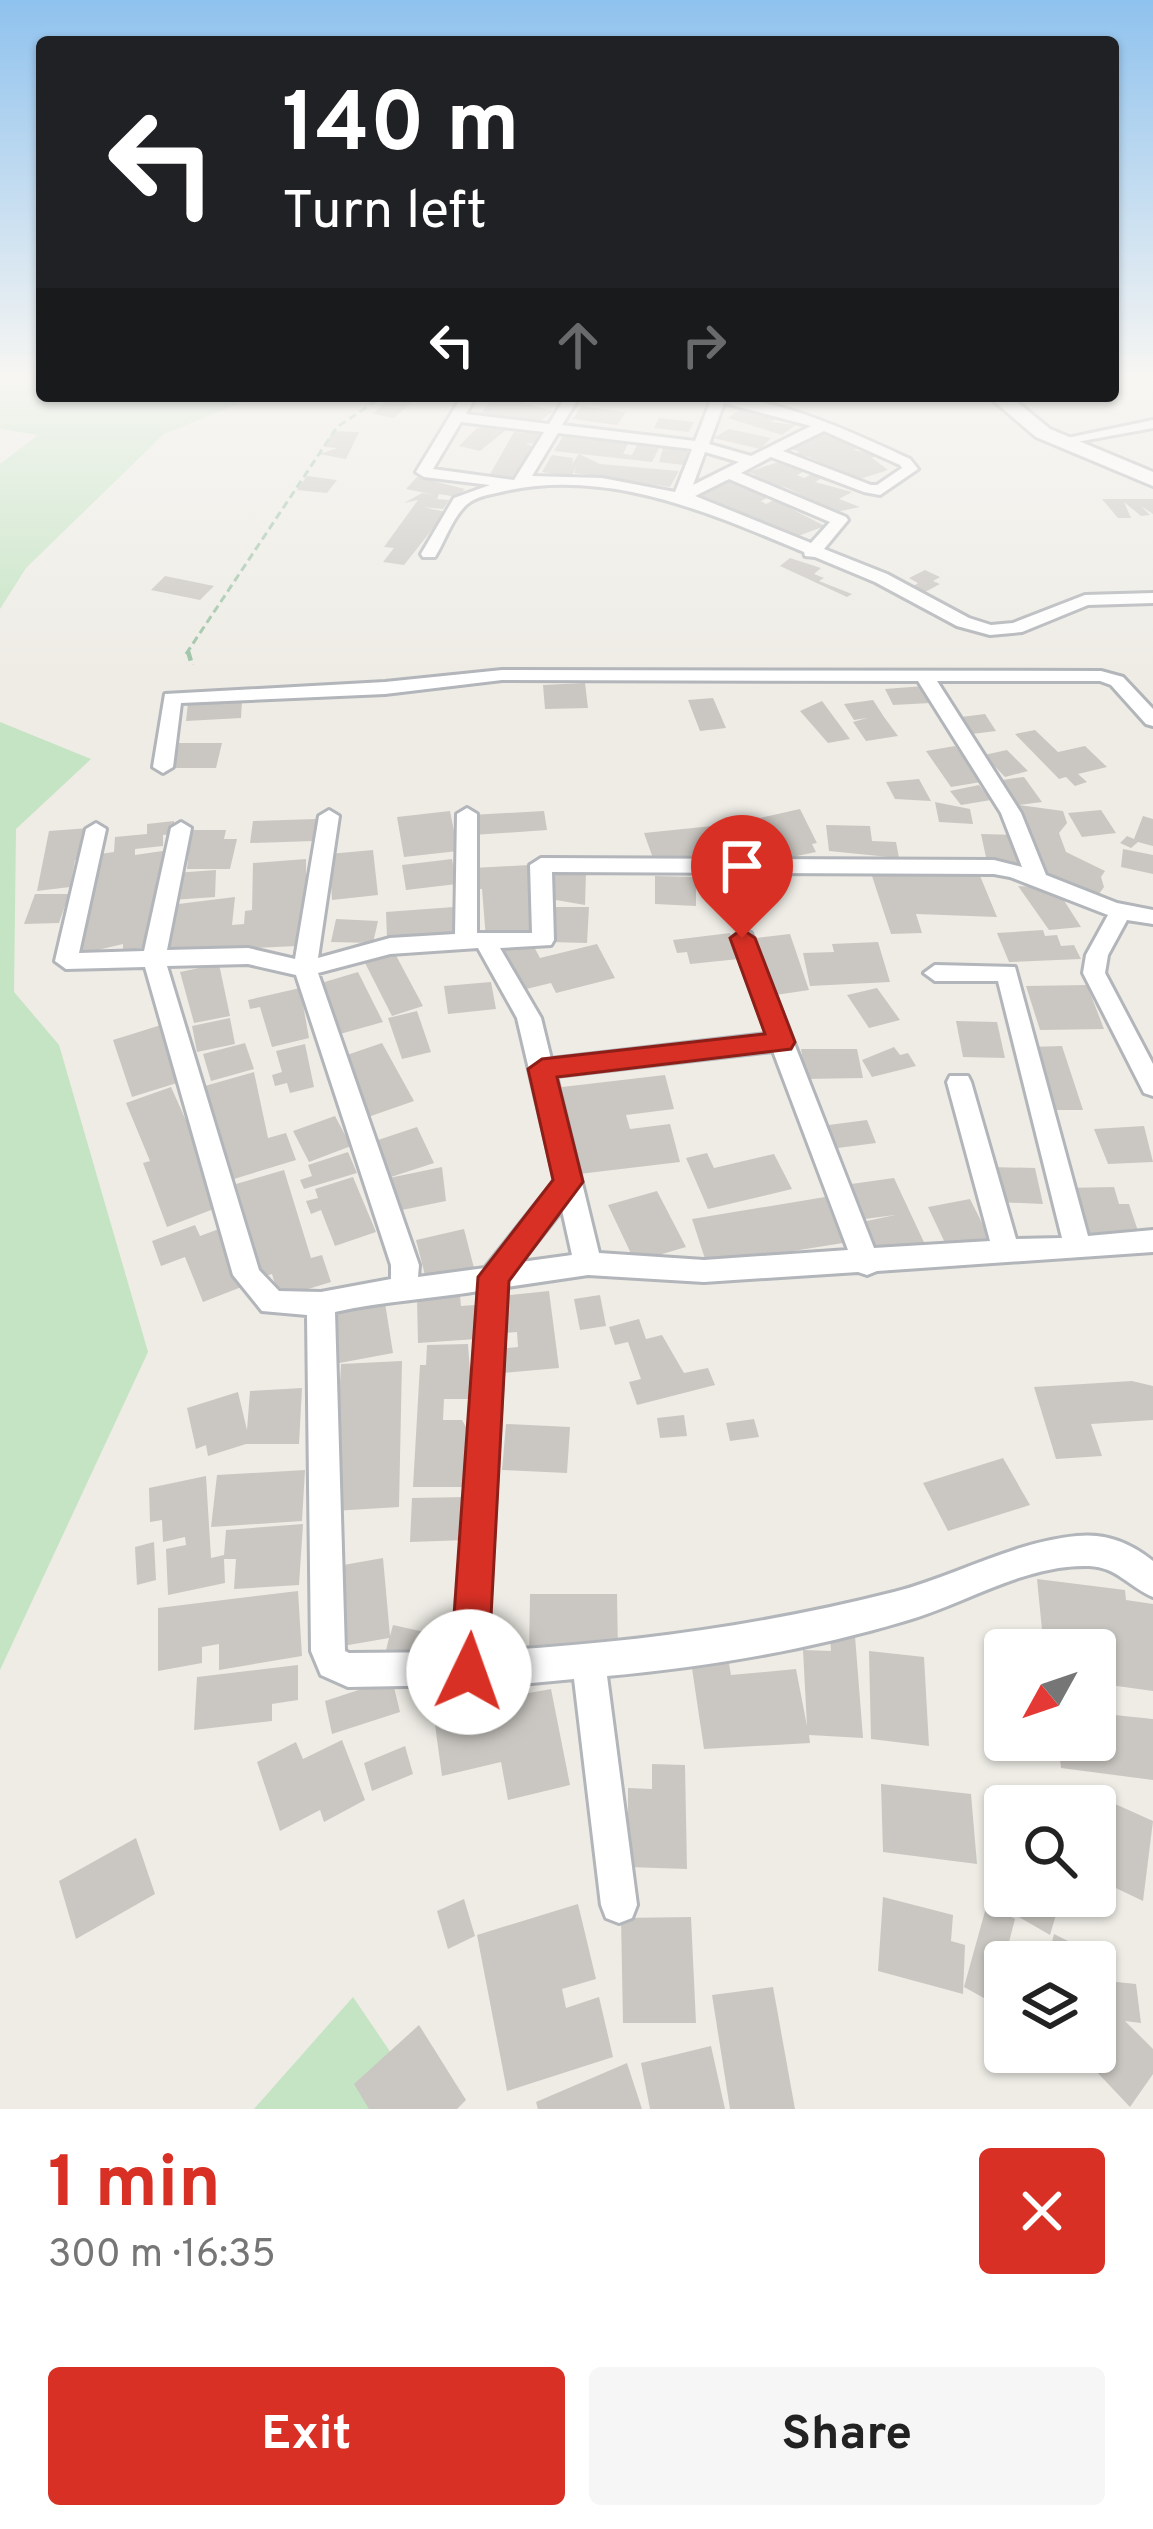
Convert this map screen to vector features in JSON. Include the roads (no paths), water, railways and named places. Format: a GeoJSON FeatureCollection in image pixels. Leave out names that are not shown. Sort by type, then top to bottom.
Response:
{"type":"FeatureCollection","features":[{"type":"Feature","properties":{"kind":"street"},"geometry":{"type":"LineString","coordinates":[[436,473],[514,483],[602,483],[681,497],[881,578],[963,622],[990,630],[1016,628],[1084,600],[1153,598]]}},
{"type":"Feature","properties":{"kind":"street"},"geometry":{"type":"LineString","coordinates":[[429,554],[460,501],[514,483],[521,473]]}},
{"type":"Feature","properties":{"kind":"street"},"geometry":{"type":"LineString","coordinates":[[681,497],[690,473]]}},
{"type":"Feature","properties":{"kind":"street"},"geometry":{"type":"LineString","coordinates":[[681,497],[728,473]]}},
{"type":"Feature","properties":{"kind":"street"},"geometry":{"type":"LineString","coordinates":[[730,473],[840,520],[811,553]]}},
{"type":"Feature","properties":{"kind":"street"},"geometry":{"type":"LineString","coordinates":[[819,473],[880,490],[904,473]]}},
{"type":"Feature","properties":{"kind":"street"},"geometry":{"type":"LineString","coordinates":[[163,767],[172,698],[385,688],[502,675],[1108,677],[1153,721]]}},
{"type":"Feature","properties":{"kind":"street"},"geometry":{"type":"LineString","coordinates":[[926,679],[1010,813],[1037,879]]}},
{"type":"Feature","properties":{"kind":"street"},"geometry":{"type":"LineString","coordinates":[[467,814],[476,941],[529,1018],[588,1264]]}},
{"type":"Feature","properties":{"kind":"street"},"geometry":{"type":"LineString","coordinates":[[329,816],[305,969],[405,1265],[404,1291]]}},
{"type":"Feature","properties":{"kind":"street"},"geometry":{"type":"LineString","coordinates":[[181,828],[154,959],[247,1275],[272,1304],[321,1304],[379,1290],[404,1291],[588,1264],[704,1270],[866,1264],[1153,1241]]}},
{"type":"Feature","properties":{"kind":"street"},"geometry":{"type":"LineString","coordinates":[[96,829],[65,962],[248,956],[305,969],[390,946],[543,940],[541,865],[994,867],[1120,913],[1153,917]]}},
{"type":"Feature","properties":{"kind":"street"},"geometry":{"type":"LineString","coordinates":[[1120,913],[1097,955],[1094,973],[1153,1088]]}},
{"type":"Feature","properties":{"kind":"street"},"geometry":{"type":"LineString","coordinates":[[742,938],[866,1264]]}},
{"type":"Feature","properties":{"kind":"street"},"geometry":{"type":"LineString","coordinates":[[935,974],[1007,973],[1078,1248]]}},
{"type":"Feature","properties":{"kind":"street"},"geometry":{"type":"LineString","coordinates":[[542,1069],[782,1042]]}},
{"type":"Feature","properties":{"kind":"street"},"geometry":{"type":"LineString","coordinates":[[959,1082],[1006,1251]]}},
{"type":"Feature","properties":{"kind":"street"},"geometry":{"type":"LineString","coordinates":[[469,1672],[494,1277],[568,1182]]}},
{"type":"Feature","properties":{"kind":"street"},"geometry":{"type":"LineString","coordinates":[[321,1304],[328,1651],[333,1664],[348,1670],[469,1672],[590,1664],[830,1625],[1058,1554],[1110,1552],[1153,1581]]}},
{"type":"Feature","properties":{"kind":"street"},"geometry":{"type":"LineString","coordinates":[[590,1664],[619,1906]]}}]}
